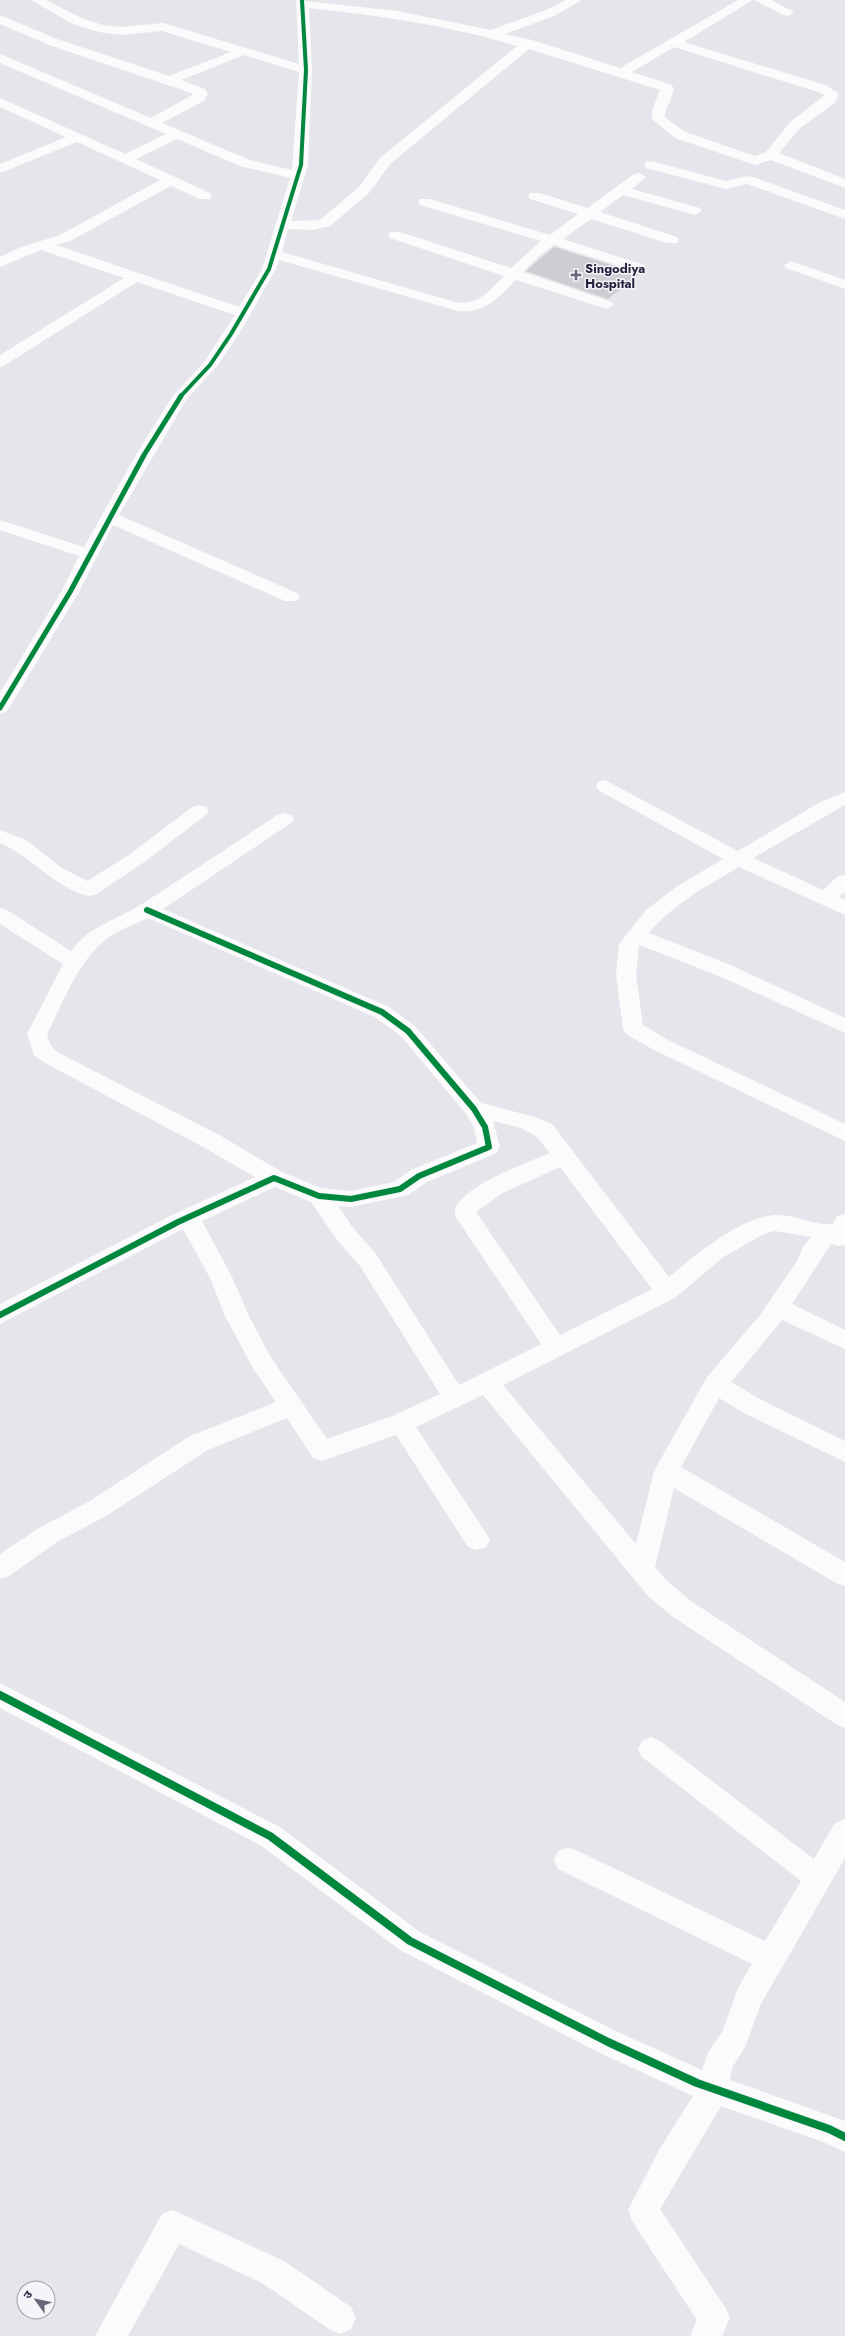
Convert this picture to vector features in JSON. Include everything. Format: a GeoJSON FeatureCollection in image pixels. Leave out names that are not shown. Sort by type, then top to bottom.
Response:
{"type":"FeatureCollection","features":[{"type":"Feature","properties":{"kind":"street"},"geometry":{"type":"LineString","coordinates":[[37,0],[77,20],[102,29],[121,31],[163,26],[306,70]]}},
{"type":"Feature","properties":{"kind":"street"},"geometry":{"type":"LineString","coordinates":[[492,34],[550,13],[576,0]]}},
{"type":"Feature","properties":{"kind":"street"},"geometry":{"type":"LineString","coordinates":[[622,72],[747,0]]}},
{"type":"Feature","properties":{"kind":"street"},"geometry":{"type":"LineString","coordinates":[[760,0],[788,12]]}},
{"type":"Feature","properties":{"kind":"street"},"geometry":{"type":"LineString","coordinates":[[0,708],[70,592],[89,554],[144,455],[180,397],[210,365],[269,269],[301,165],[306,70],[302,2],[397,15],[492,34],[528,43],[622,72],[667,88],[659,106],[659,119],[680,135],[755,161],[770,155],[795,125],[830,100],[832,94],[823,90],[674,43]]}},
{"type":"Feature","properties":{"kind":"street"},"geometry":{"type":"LineString","coordinates":[[0,19],[53,42],[170,80],[196,90],[201,94],[193,101],[151,123]]}},
{"type":"Feature","properties":{"kind":"street"},"geometry":{"type":"LineString","coordinates":[[283,225],[317,225],[330,219],[364,190],[378,168],[528,43]]}},
{"type":"Feature","properties":{"kind":"street"},"geometry":{"type":"LineString","coordinates":[[170,80],[244,51]]}},
{"type":"Feature","properties":{"kind":"street"},"geometry":{"type":"LineString","coordinates":[[0,58],[245,163],[298,176]]}},
{"type":"Feature","properties":{"kind":"street"},"geometry":{"type":"LineString","coordinates":[[0,102],[205,196]]}},
{"type":"Feature","properties":{"kind":"street"},"geometry":{"type":"LineString","coordinates":[[125,159],[176,134]]}},
{"type":"Feature","properties":{"kind":"street"},"geometry":{"type":"LineString","coordinates":[[0,170],[78,138]]}},
{"type":"Feature","properties":{"kind":"street"},"geometry":{"type":"LineString","coordinates":[[770,155],[845,184]]}},
{"type":"Feature","properties":{"kind":"street"},"geometry":{"type":"LineString","coordinates":[[651,165],[726,186],[748,180],[845,216]]}},
{"type":"Feature","properties":{"kind":"street"},"geometry":{"type":"LineString","coordinates":[[274,254],[460,308],[468,308],[482,304],[514,273],[553,240],[639,177]]}},
{"type":"Feature","properties":{"kind":"street"},"geometry":{"type":"LineString","coordinates":[[0,263],[26,250],[65,238],[171,180]]}},
{"type":"Feature","properties":{"kind":"street"},"geometry":{"type":"LineString","coordinates":[[620,190],[695,211]]}},
{"type":"Feature","properties":{"kind":"street"},"geometry":{"type":"LineString","coordinates":[[535,196],[672,240]]}},
{"type":"Feature","properties":{"kind":"street"},"geometry":{"type":"LineString","coordinates":[[425,202],[553,240],[639,268]]}},
{"type":"Feature","properties":{"kind":"street"},"geometry":{"type":"LineString","coordinates":[[395,235],[514,273],[607,305]]}},
{"type":"Feature","properties":{"kind":"street"},"geometry":{"type":"LineString","coordinates":[[40,246],[243,313]]}},
{"type":"Feature","properties":{"kind":"street"},"geometry":{"type":"LineString","coordinates":[[791,265],[845,285]]}},
{"type":"Feature","properties":{"kind":"street"},"geometry":{"type":"LineString","coordinates":[[0,362],[135,277]]}},
{"type":"Feature","properties":{"kind":"street"},"geometry":{"type":"LineString","coordinates":[[109,517],[291,597]]}},
{"type":"Feature","properties":{"kind":"street"},"geometry":{"type":"LineString","coordinates":[[0,525],[89,554]]}},
{"type":"Feature","properties":{"kind":"street"},"geometry":{"type":"LineString","coordinates":[[605,786],[738,859],[845,908]]}},
{"type":"Feature","properties":{"kind":"street"},"geometry":{"type":"LineString","coordinates":[[845,798],[836,810],[738,859],[683,892],[653,915],[629,944],[626,975],[633,1029],[659,1044],[845,1133]]}},
{"type":"Feature","properties":{"kind":"street"},"geometry":{"type":"LineString","coordinates":[[0,836],[19,844],[55,872],[88,890],[136,859],[199,811]]}},
{"type":"Feature","properties":{"kind":"street"},"geometry":{"type":"LineString","coordinates":[[147,910],[222,942],[248,956],[283,968],[382,1012],[408,1032],[474,1109],[485,1128],[489,1147],[419,1176],[400,1189],[351,1199],[319,1196],[274,1178],[213,1142],[52,1058],[41,1050],[37,1034],[74,962],[84,948],[103,932],[147,910],[284,819]]}},
{"type":"Feature","properties":{"kind":"street"},"geometry":{"type":"LineString","coordinates":[[825,899],[845,881]]}},
{"type":"Feature","properties":{"kind":"street"},"geometry":{"type":"LineString","coordinates":[[0,915],[74,962]]}},
{"type":"Feature","properties":{"kind":"street"},"geometry":{"type":"LineString","coordinates":[[636,936],[726,971],[845,1026]]}},
{"type":"Feature","properties":{"kind":"street"},"geometry":{"type":"LineString","coordinates":[[474,1109],[536,1125],[544,1130],[667,1292]]}},
{"type":"Feature","properties":{"kind":"street"},"geometry":{"type":"LineString","coordinates":[[556,1348],[466,1216],[464,1210],[468,1204],[482,1194],[564,1156]]}},
{"type":"Feature","properties":{"kind":"street"},"geometry":{"type":"LineString","coordinates":[[0,1315],[189,1218],[274,1178]]}},
{"type":"Feature","properties":{"kind":"street"},"geometry":{"type":"LineString","coordinates":[[319,1196],[345,1234],[368,1260],[435,1369],[455,1398]]}},
{"type":"Feature","properties":{"kind":"street"},"geometry":{"type":"LineString","coordinates":[[189,1218],[201,1243],[221,1277],[237,1316],[262,1363],[322,1451],[402,1423],[488,1382],[667,1292],[714,1252],[757,1228],[775,1223],[839,1232]]}},
{"type":"Feature","properties":{"kind":"street"},"geometry":{"type":"LineString","coordinates":[[642,1570],[666,1471],[715,1384],[777,1307],[808,1263],[811,1253],[839,1232]]}},
{"type":"Feature","properties":{"kind":"street"},"geometry":{"type":"LineString","coordinates":[[777,1307],[845,1340]]}},
{"type":"Feature","properties":{"kind":"street"},"geometry":{"type":"LineString","coordinates":[[488,1382],[657,1588],[682,1609],[845,1716]]}},
{"type":"Feature","properties":{"kind":"street"},"geometry":{"type":"LineString","coordinates":[[715,1384],[752,1406],[845,1452]]}},
{"type":"Feature","properties":{"kind":"street"},"geometry":{"type":"LineString","coordinates":[[0,1568],[48,1535],[96,1509],[199,1443],[292,1406]]}},
{"type":"Feature","properties":{"kind":"street"},"geometry":{"type":"LineString","coordinates":[[402,1423],[477,1540]]}},
{"type":"Feature","properties":{"kind":"street"},"geometry":{"type":"LineString","coordinates":[[666,1471],[845,1574]]}},
{"type":"Feature","properties":{"kind":"street"},"geometry":{"type":"LineString","coordinates":[[0,1695],[270,1836],[410,1941],[608,2042],[714,2089],[829,2129],[845,2137]]}},
{"type":"Feature","properties":{"kind":"street"},"geometry":{"type":"LineString","coordinates":[[651,1750],[818,1878]]}},
{"type":"Feature","properties":{"kind":"street"},"geometry":{"type":"LineString","coordinates":[[706,2336],[714,2318],[643,2210],[670,2161],[714,2089],[718,2063],[734,2037],[748,1998],[845,1832]]}},
{"type":"Feature","properties":{"kind":"street"},"geometry":{"type":"LineString","coordinates":[[568,1860],[772,1959]]}},
{"type":"Feature","properties":{"kind":"street"},"geometry":{"type":"LineString","coordinates":[[111,2336],[173,2225],[274,2272],[340,2318]]}},
{"type":"Feature","properties":{"kind":"building"},"geometry":{"type":"Polygon","coordinates":[[[554,247],[641,273],[608,299],[526,271],[554,247]]]}},
{"type":"Feature","properties":{"kind":"cycle path"},"geometry":{"type":"LineString","coordinates":[[0,708],[70,592],[89,554],[144,455],[180,397],[210,365],[231,334],[269,269],[301,165],[306,70],[302,0]]}},
{"type":"Feature","properties":{"kind":"cycle path"},"geometry":{"type":"LineString","coordinates":[[0,1315],[178,1222],[274,1178],[319,1196],[351,1199],[400,1189],[419,1176],[489,1147],[485,1127],[474,1109],[408,1031],[382,1012],[283,968],[248,955],[222,941],[147,910]]}},
{"type":"Feature","properties":{"kind":"cycle path"},"geometry":{"type":"LineString","coordinates":[[0,1695],[270,1836],[410,1941],[608,2042],[697,2083],[829,2129],[845,2137]]}},
{"type":"Feature","properties":{"kind":"place","name":"Singodiya Hospital"},"geometry":{"type":"Point","coordinates":[576,275]}}]}
